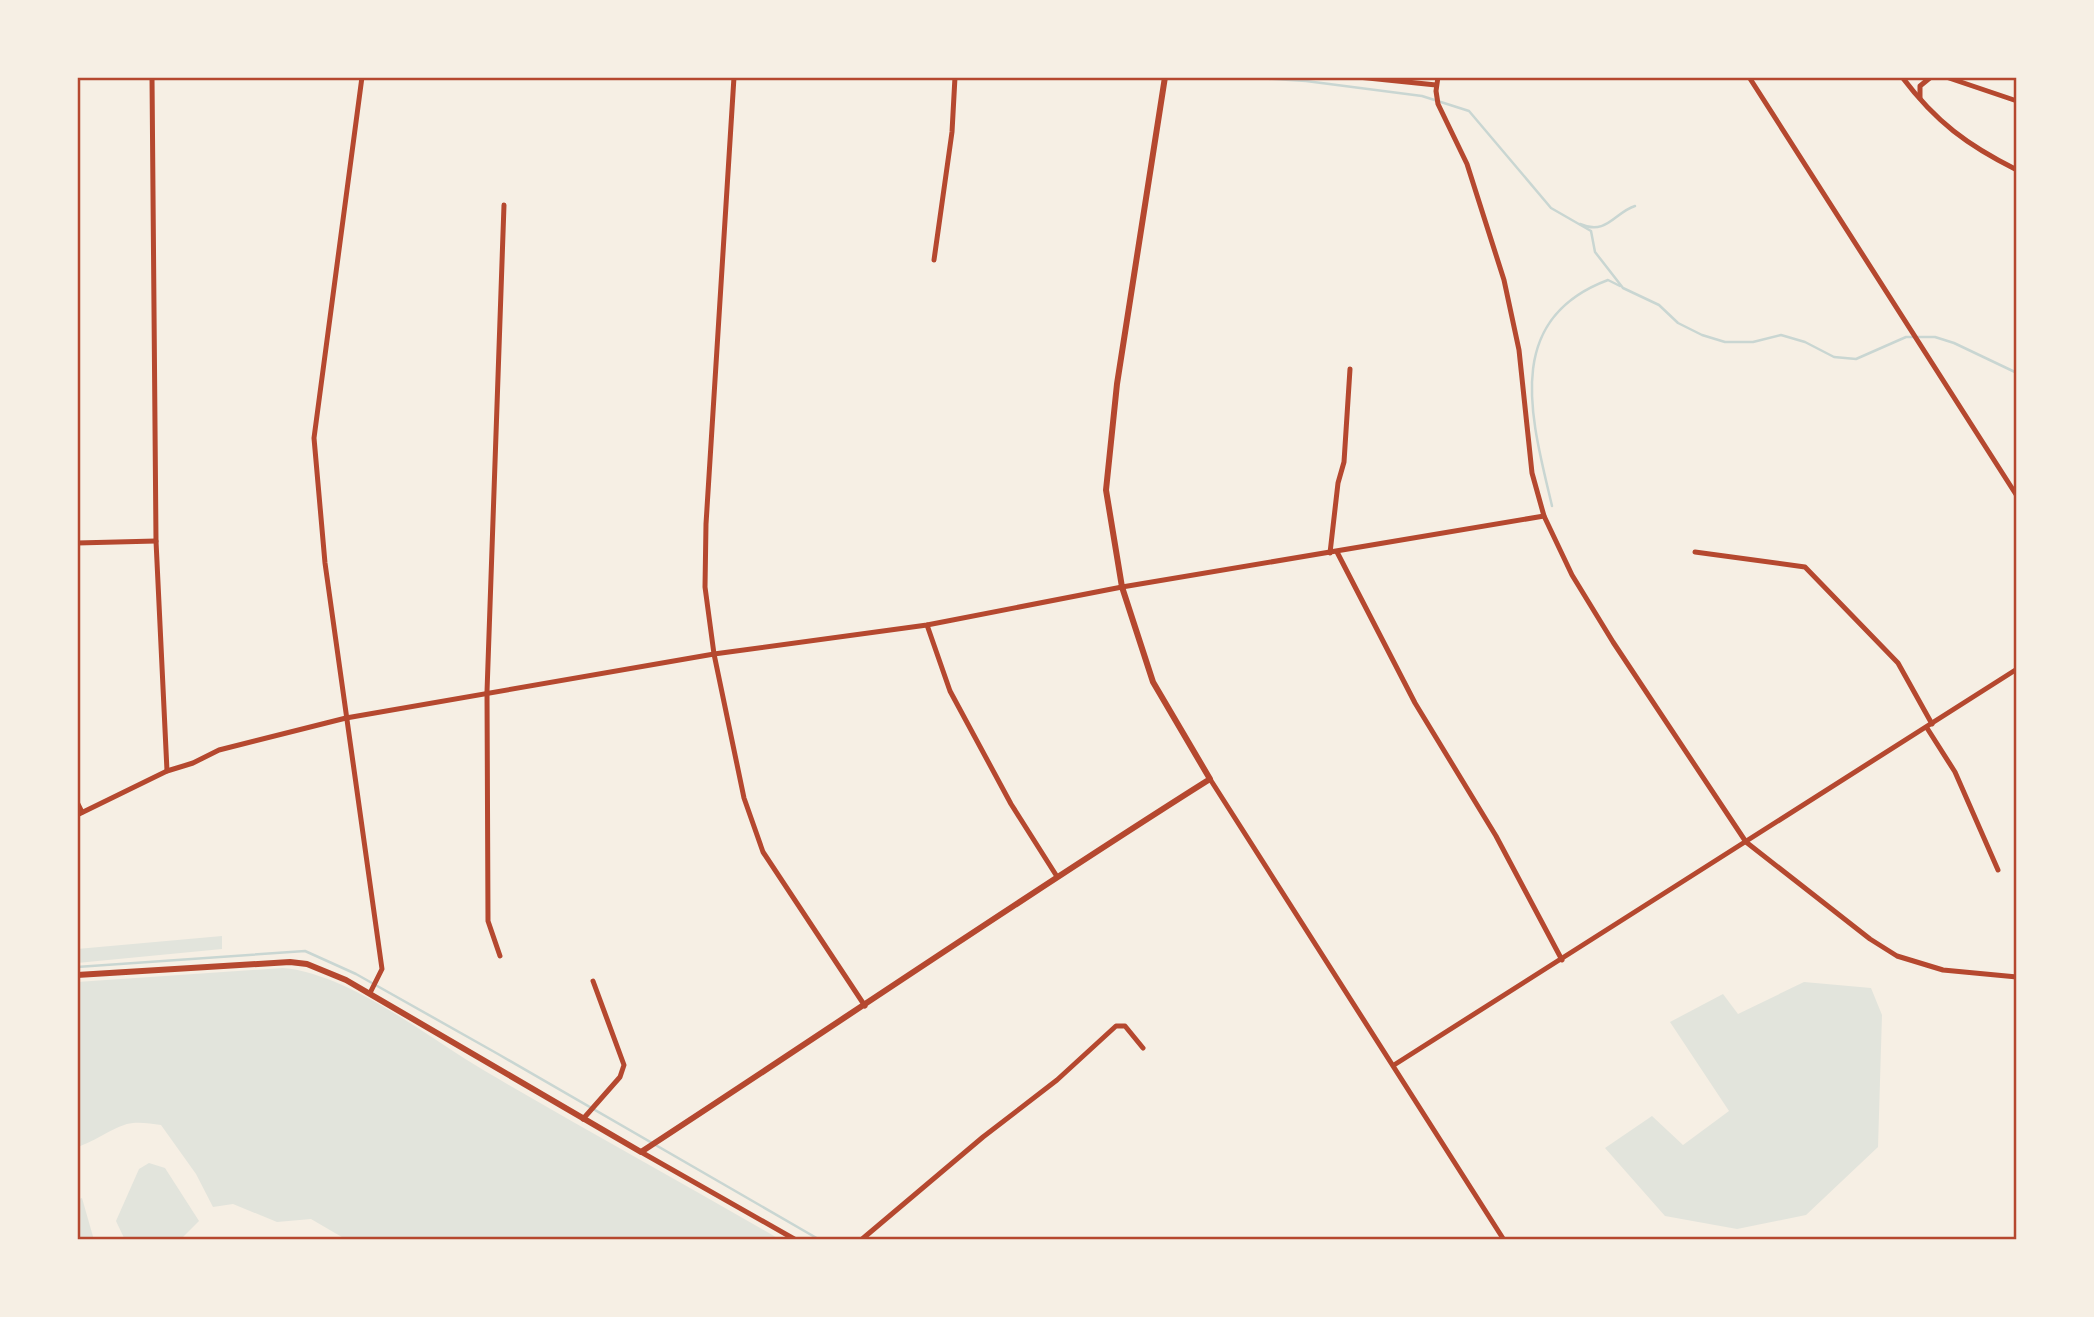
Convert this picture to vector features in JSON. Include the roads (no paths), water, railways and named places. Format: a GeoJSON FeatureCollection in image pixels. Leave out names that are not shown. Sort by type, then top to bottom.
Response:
{"type":"FeatureCollection","features":[{"type":"Feature","properties":{"kind":"street"},"geometry":{"type":"LineString","coordinates":[[152,77],[156,541],[167,771]]}},
{"type":"Feature","properties":{"kind":"street"},"geometry":{"type":"LineString","coordinates":[[362,77],[314,438],[324,563],[382,969],[370,993]]}},
{"type":"Feature","properties":{"kind":"street"},"geometry":{"type":"LineString","coordinates":[[734,77],[706,524],[705,587],[714,654],[730,745],[744,798],[763,852],[865,1006]]}},
{"type":"Feature","properties":{"kind":"street"},"geometry":{"type":"LineString","coordinates":[[934,260],[952,132],[956,77]]}},
{"type":"Feature","properties":{"kind":"street"},"geometry":{"type":"LineString","coordinates":[[1165,77],[1110,435],[1106,490],[1122,587],[1153,682],[1210,779],[1504,1240]]}},
{"type":"Feature","properties":{"kind":"street"},"geometry":{"type":"LineString","coordinates":[[1359,77],[1436,85]]}},
{"type":"Feature","properties":{"kind":"street"},"geometry":{"type":"LineString","coordinates":[[1438,77],[1438,104],[1467,163],[1504,280],[1519,350],[1532,473],[1544,516],[1572,575],[1612,642],[1746,842],[1870,939],[1898,956],[1943,970],[2017,977]]}},
{"type":"Feature","properties":{"kind":"street"},"geometry":{"type":"LineString","coordinates":[[1749,77],[2017,496]]}},
{"type":"Feature","properties":{"kind":"street"},"geometry":{"type":"LineString","coordinates":[[1902,77],[1923,104],[1965,143],[2017,170]]}},
{"type":"Feature","properties":{"kind":"street"},"geometry":{"type":"LineString","coordinates":[[1923,104],[1920,86],[1931,77]]}},
{"type":"Feature","properties":{"kind":"street"},"geometry":{"type":"LineString","coordinates":[[1947,77],[2017,101]]}},
{"type":"Feature","properties":{"kind":"street"},"geometry":{"type":"LineString","coordinates":[[500,956],[488,921],[487,692],[504,205]]}},
{"type":"Feature","properties":{"kind":"street"},"geometry":{"type":"LineString","coordinates":[[1350,369],[1344,462],[1338,483],[1333,552],[1415,703],[1496,835],[1562,960]]}},
{"type":"Feature","properties":{"kind":"street"},"geometry":{"type":"LineString","coordinates":[[77,802],[79,814],[167,771],[193,763],[240,742],[346,718],[714,654],[927,625],[1122,587],[1544,516]]}},
{"type":"Feature","properties":{"kind":"street"},"geometry":{"type":"LineString","coordinates":[[77,543],[156,541]]}},
{"type":"Feature","properties":{"kind":"street"},"geometry":{"type":"LineString","coordinates":[[1695,552],[1805,567],[1898,663],[1955,772],[1998,870]]}},
{"type":"Feature","properties":{"kind":"street"},"geometry":{"type":"LineString","coordinates":[[927,625],[950,691],[1011,804],[1056,875]]}},
{"type":"Feature","properties":{"kind":"street"},"geometry":{"type":"LineString","coordinates":[[1394,1065],[2017,669]]}},
{"type":"Feature","properties":{"kind":"street"},"geometry":{"type":"LineString","coordinates":[[641,1152],[865,1006],[1056,875],[1210,779]]}},
{"type":"Feature","properties":{"kind":"street"},"geometry":{"type":"LineString","coordinates":[[77,975],[290,962],[326,970],[796,1240]]}},
{"type":"Feature","properties":{"kind":"street"},"geometry":{"type":"LineString","coordinates":[[583,1119],[620,1077],[624,1065],[593,981]]}},
{"type":"Feature","properties":{"kind":"street"},"geometry":{"type":"LineString","coordinates":[[861,1240],[983,1137],[1057,1080],[1116,1026],[1125,1026],[1143,1048]]}},
{"type":"Feature","properties":{"kind":"waterway"},"geometry":{"type":"LineString","coordinates":[[1242,77],[1306,81],[1422,96],[1469,111],[1551,208],[1591,231],[1595,252],[1623,288],[1659,305],[1678,323],[1702,335],[1725,342],[1753,342],[1781,335],[1805,342],[1834,357],[1856,359],[1906,337],[1935,337],[1954,343],[2017,373]]}},
{"type":"Feature","properties":{"kind":"waterway"},"geometry":{"type":"LineString","coordinates":[[1580,224],[1589,227],[1604,225],[1635,206]]}},
{"type":"Feature","properties":{"kind":"waterway"},"geometry":{"type":"LineString","coordinates":[[1552,506],[1537,440],[1533,407],[1532,376],[1538,346],[1551,320],[1574,298],[1608,280],[1620,286]]}},
{"type":"Feature","properties":{"kind":"waterway"},"geometry":{"type":"LineString","coordinates":[[77,967],[305,951],[356,974],[820,1240]]}}]}
